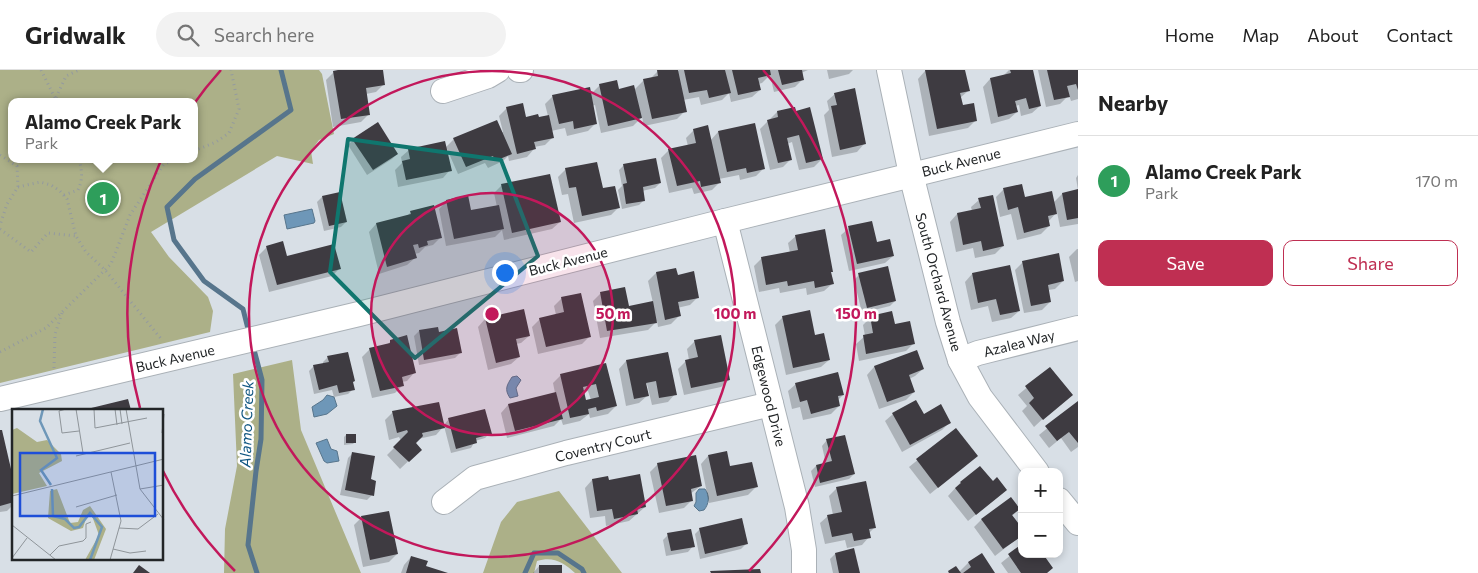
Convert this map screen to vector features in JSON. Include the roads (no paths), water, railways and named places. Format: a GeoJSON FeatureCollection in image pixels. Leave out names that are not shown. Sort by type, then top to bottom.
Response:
{"type":"FeatureCollection","features":[{"type":"Feature","properties":{"kind":"street"},"geometry":{"type":"LineString","coordinates":[[443,91],[488,76],[498,70]]}},
{"type":"Feature","properties":{"kind":"street","name":"South Orchard Avenue"},"geometry":{"type":"LineString","coordinates":[[889,70],[948,322],[960,360],[980,397],[1035,468]]}},
{"type":"Feature","properties":{"kind":"street","name":"Buck Avenue"},"geometry":{"type":"LineString","coordinates":[[0,399],[285,332],[1078,134]]}},
{"type":"Feature","properties":{"kind":"street","name":"Edgewood Drive"},"geometry":{"type":"LineString","coordinates":[[725,221],[798,507],[804,550],[804,573]]}},
{"type":"Feature","properties":{"kind":"street","name":"Azalea Way"},"geometry":{"type":"LineString","coordinates":[[960,360],[978,353],[1078,328]]}},
{"type":"Feature","properties":{"kind":"street","name":"Coventry Court"},"geometry":{"type":"LineString","coordinates":[[444,502],[475,478],[566,453],[771,404]]}},
{"type":"Feature","properties":{"kind":"street"},"geometry":{"type":"LineString","coordinates":[[1063,505],[1078,523]]}},
{"type":"Feature","properties":{"kind":"water"},"geometry":{"type":"Polygon","coordinates":[[[312,209],[314,223],[287,229],[284,215],[312,209]]]}},
{"type":"Feature","properties":{"kind":"water"},"geometry":{"type":"Polygon","coordinates":[[[517,376],[521,380],[516,388],[518,396],[510,398],[507,392],[508,385],[512,377],[517,376]]]}},
{"type":"Feature","properties":{"kind":"water"},"geometry":{"type":"Polygon","coordinates":[[[327,395],[334,397],[337,406],[327,414],[314,417],[312,407],[327,395]]]}},
{"type":"Feature","properties":{"kind":"water"},"geometry":{"type":"Polygon","coordinates":[[[327,439],[331,449],[337,451],[339,461],[327,463],[324,461],[316,443],[327,439]]]}},
{"type":"Feature","properties":{"kind":"water"},"geometry":{"type":"Polygon","coordinates":[[[699,489],[705,489],[708,494],[708,500],[704,510],[699,511],[694,506],[696,493],[699,489]]]}},
{"type":"Feature","properties":{"kind":"waterway","name":"Alamo Creek"},"geometry":{"type":"LineString","coordinates":[[249,333],[243,309],[204,281],[174,240],[167,207],[195,179],[291,110],[281,70]]}},
{"type":"Feature","properties":{"kind":"waterway","name":"Alamo Creek"},"geometry":{"type":"LineString","coordinates":[[253,346],[262,380],[261,439],[248,545],[257,573]]}},
{"type":"Feature","properties":{"kind":"waterway","name":"Alamo Creek"},"geometry":{"type":"LineString","coordinates":[[525,573],[534,553],[558,553],[582,569],[584,573]]}},
{"type":"Feature","properties":{"kind":"place","name":"Alamo Creek Park"},"geometry":{"type":"Point","coordinates":[103,198]}}]}
